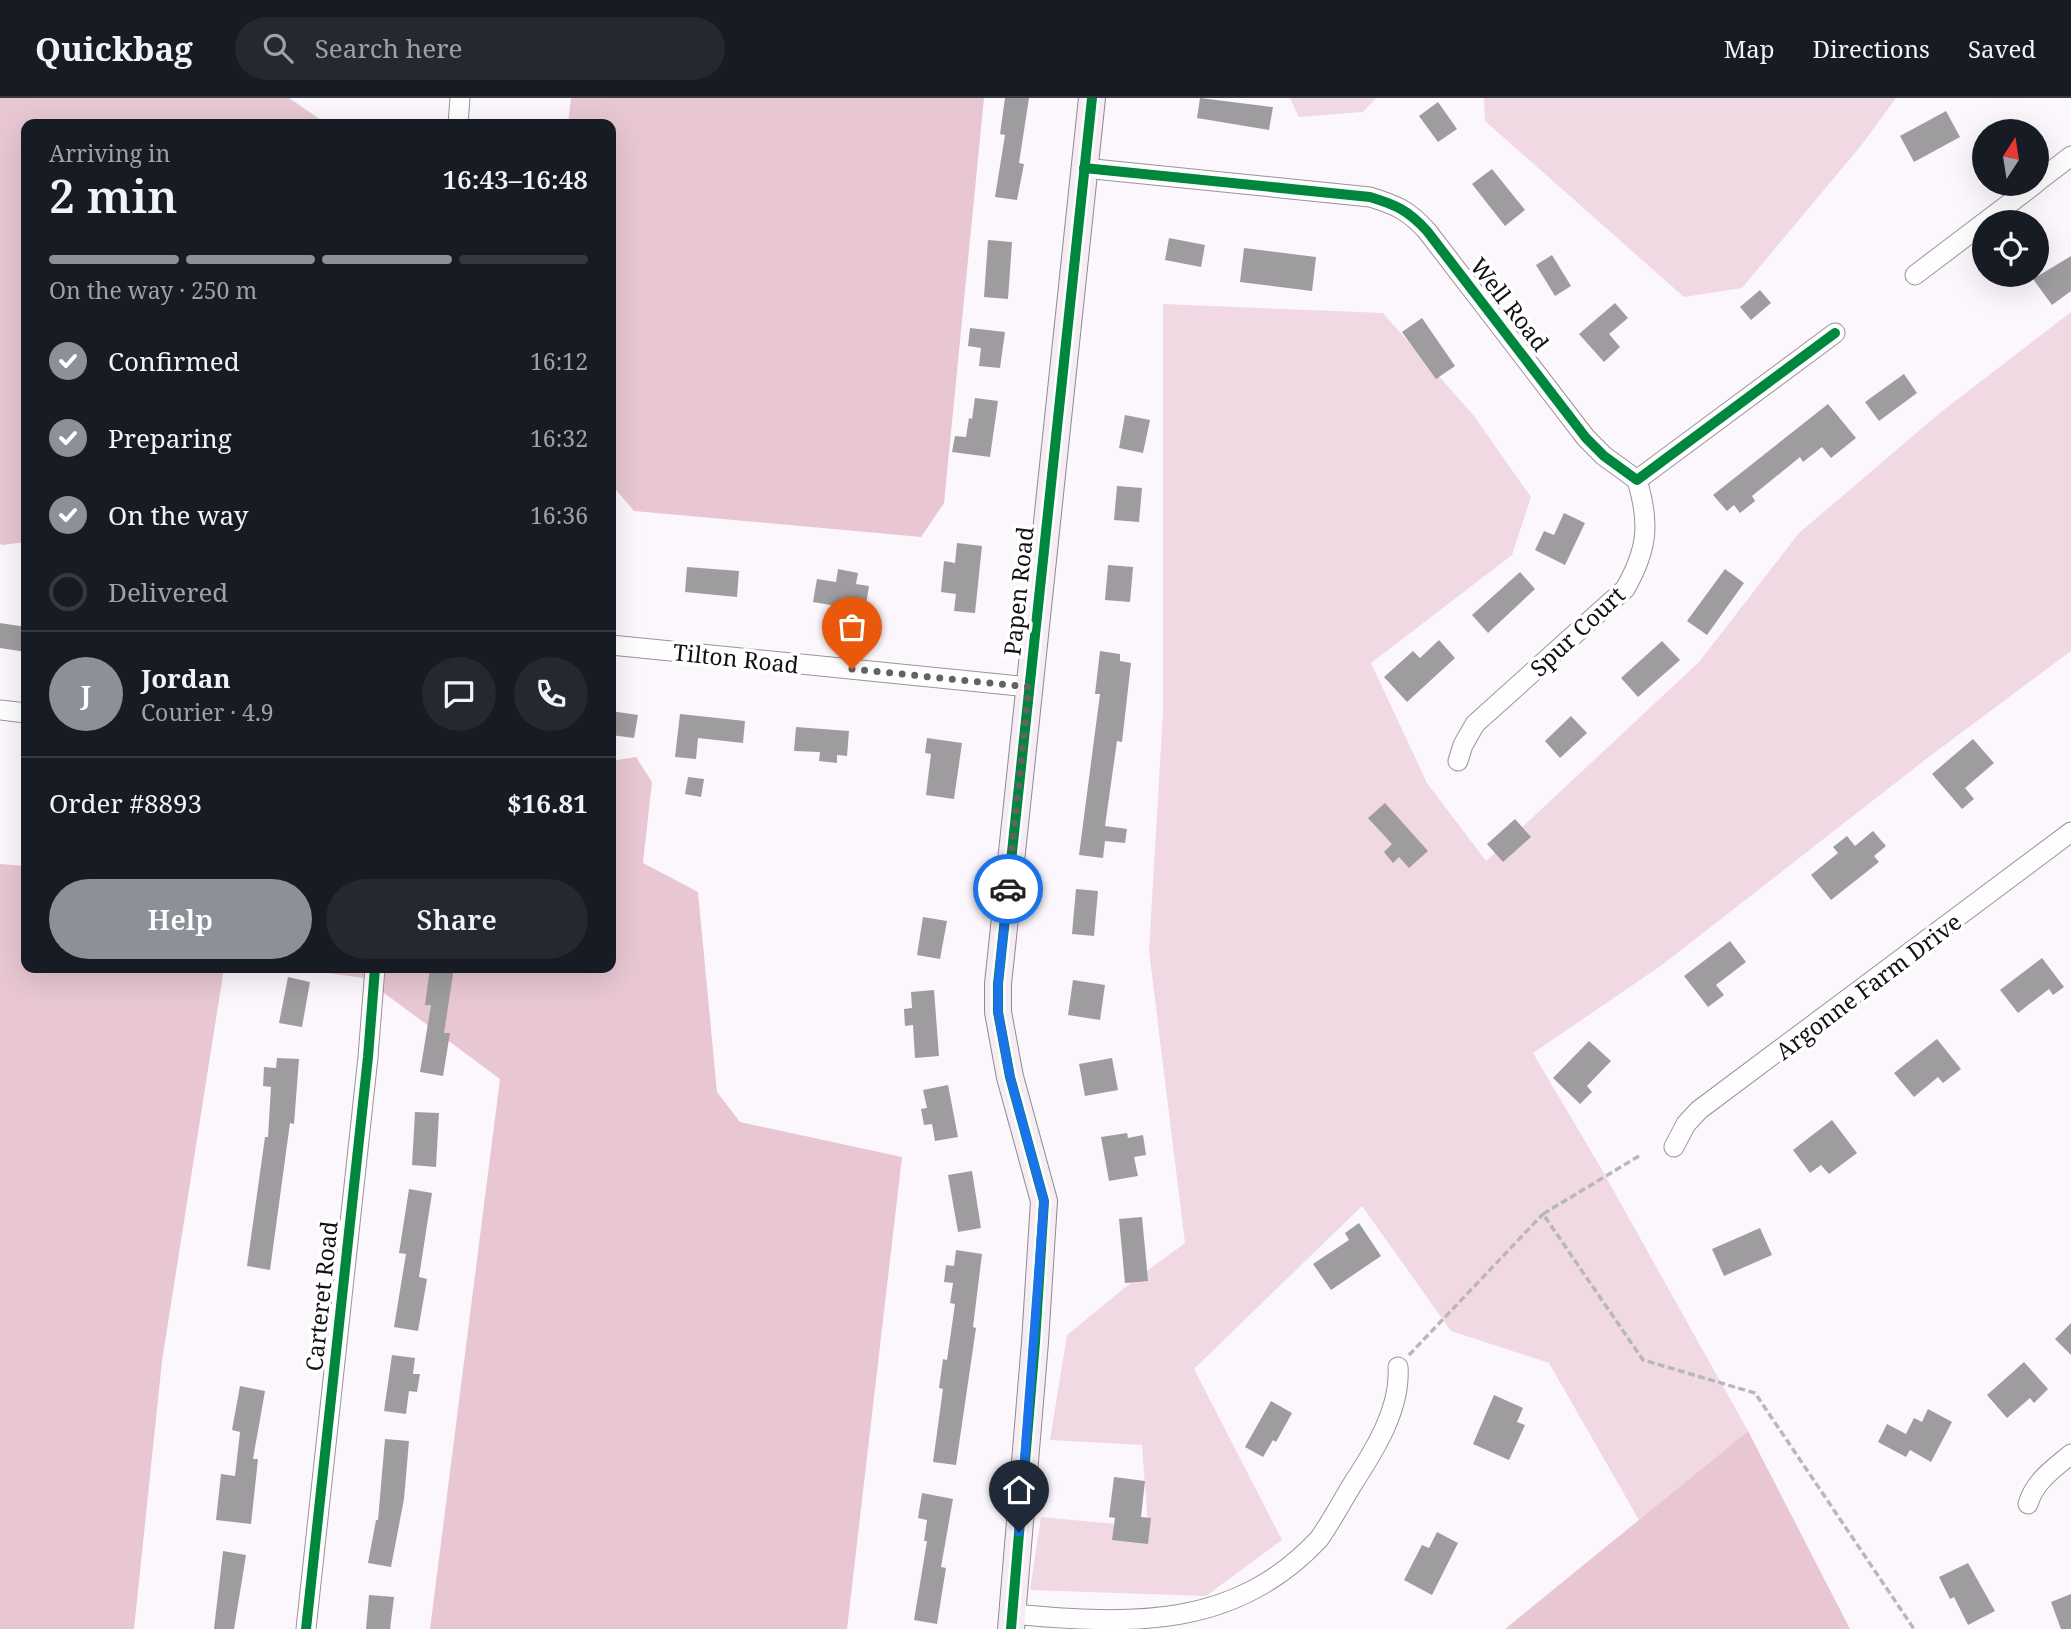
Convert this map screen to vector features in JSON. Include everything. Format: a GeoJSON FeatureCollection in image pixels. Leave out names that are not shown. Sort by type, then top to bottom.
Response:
{"type":"FeatureCollection","features":[{"type":"Feature","properties":{"kind":"street"},"geometry":{"type":"LineString","coordinates":[[458,119],[460,98]]}},
{"type":"Feature","properties":{"kind":"street","name":"Papen Road"},"geometry":{"type":"LineString","coordinates":[[1012,1621],[1044,1201],[1010,1077],[998,1012],[998,984],[1091,98]]}},
{"type":"Feature","properties":{"kind":"street"},"geometry":{"type":"LineString","coordinates":[[2049,173],[2071,156]]}},
{"type":"Feature","properties":{"kind":"street","name":"Well Road"},"geometry":{"type":"LineString","coordinates":[[1084,168],[1370,197],[1400,206],[1427,231],[1586,438],[1604,456],[1637,480]]}},
{"type":"Feature","properties":{"kind":"street"},"geometry":{"type":"LineString","coordinates":[[1914,275],[2019,196]]}},
{"type":"Feature","properties":{"kind":"street"},"geometry":{"type":"LineString","coordinates":[[1637,480],[1835,333]]}},
{"type":"Feature","properties":{"kind":"street","name":"Spur Court"},"geometry":{"type":"LineString","coordinates":[[1458,761],[1463,745],[1475,724],[1625,589],[1639,562],[1647,528],[1645,505],[1637,480]]}},
{"type":"Feature","properties":{"kind":"street","name":"Tilton Road"},"geometry":{"type":"LineString","coordinates":[[616,646],[1029,687]]}},
{"type":"Feature","properties":{"kind":"street"},"geometry":{"type":"LineString","coordinates":[[0,710],[21,712]]}},
{"type":"Feature","properties":{"kind":"street","name":"Argonne Farm Drive"},"geometry":{"type":"LineString","coordinates":[[1674,1147],[1686,1124],[1699,1110],[2071,832]]}},
{"type":"Feature","properties":{"kind":"street","name":"Carteret Road"},"geometry":{"type":"LineString","coordinates":[[306,1629],[368,1057],[374,973]]}},
{"type":"Feature","properties":{"kind":"street"},"geometry":{"type":"LineString","coordinates":[[1012,1621],[1174,1626],[1227,1615],[1252,1601],[1298,1563],[1325,1529],[1358,1476],[1388,1419],[1399,1385],[1398,1367]]}},
{"type":"Feature","properties":{"kind":"street"},"geometry":{"type":"LineString","coordinates":[[2028,1504],[2032,1492],[2044,1476],[2071,1454]]}},
{"type":"Feature","properties":{"kind":"path"},"geometry":{"type":"LineString","coordinates":[[1398,1367],[1543,1214],[1639,1156]]}},
{"type":"Feature","properties":{"kind":"path"},"geometry":{"type":"LineString","coordinates":[[1543,1214],[1643,1360],[1755,1393],[1914,1629]]}},
{"type":"Feature","properties":{"kind":"shaded area"},"geometry":{"type":"Polygon","coordinates":[[[0,98],[289,98],[320,119],[21,119],[21,543],[0,544],[0,98]]]}},
{"type":"Feature","properties":{"kind":"shaded area"},"geometry":{"type":"Polygon","coordinates":[[[571,98],[984,98],[944,503],[921,537],[634,511],[616,490],[616,119],[569,119],[571,98]]]}},
{"type":"Feature","properties":{"kind":"shaded area"},"geometry":{"type":"Polygon","coordinates":[[[1290,98],[1376,98],[1363,112],[1299,117],[1290,98]]]}},
{"type":"Feature","properties":{"kind":"shaded area"},"geometry":{"type":"Polygon","coordinates":[[[1484,98],[1896,98],[1860,147],[1742,288],[1684,297],[1485,121],[1484,98]]]}},
{"type":"Feature","properties":{"kind":"shaded area"},"geometry":{"type":"Polygon","coordinates":[[[1163,304],[1383,313],[1474,416],[1531,497],[1512,555],[1371,663],[1427,783],[1486,861],[1699,662],[1799,533],[1941,412],[2071,312],[2071,651],[1930,756],[1662,965],[1533,1053],[1602,1170],[1748,1431],[1639,1520],[1549,1363],[1451,1331],[1362,1206],[1194,1369],[1282,1540],[1206,1596],[1030,1590],[1041,1517],[1148,1527],[1142,1445],[1050,1440],[1067,1335],[1185,1243],[1149,951],[1163,712],[1163,304]]]}},
{"type":"Feature","properties":{"kind":"shaded area"},"geometry":{"type":"Polygon","coordinates":[[[636,757],[652,782],[643,863],[698,892],[717,1092],[740,1122],[902,1157],[847,1629],[430,1629],[500,1079],[364,978],[328,973],[616,973],[616,760],[636,757]]]}},
{"type":"Feature","properties":{"kind":"shaded area"},"geometry":{"type":"Polygon","coordinates":[[[0,864],[21,866],[21,973],[223,973],[162,1361],[134,1629],[0,1629],[0,864]]]}},
{"type":"Feature","properties":{"kind":"shaded area"},"geometry":{"type":"Polygon","coordinates":[[[1748,1431],[1850,1629],[1505,1629],[1748,1431]]]}},
{"type":"Feature","properties":{"kind":"building"},"geometry":{"type":"Polygon","coordinates":[[[1005,98],[1029,98],[1019,163],[1024,164],[1017,200],[995,197],[1005,135],[1000,134],[1005,98]]]}},
{"type":"Feature","properties":{"kind":"building"},"geometry":{"type":"Polygon","coordinates":[[[1200,98],[1273,107],[1269,130],[1197,118],[1200,98]]]}},
{"type":"Feature","properties":{"kind":"building"},"geometry":{"type":"Polygon","coordinates":[[[1438,102],[1457,129],[1438,142],[1419,116],[1438,102]]]}},
{"type":"Feature","properties":{"kind":"building"},"geometry":{"type":"Polygon","coordinates":[[[1946,111],[1960,137],[1914,162],[1900,136],[1946,111]]]}},
{"type":"Feature","properties":{"kind":"building"},"geometry":{"type":"Polygon","coordinates":[[[1492,169],[1525,210],[1505,226],[1472,184],[1492,169]]]}},
{"type":"Feature","properties":{"kind":"building"},"geometry":{"type":"Polygon","coordinates":[[[1169,238],[1205,245],[1201,267],[1165,260],[1169,238]]]}},
{"type":"Feature","properties":{"kind":"building"},"geometry":{"type":"Polygon","coordinates":[[[988,240],[1012,242],[1008,299],[984,297],[988,240]]]}},
{"type":"Feature","properties":{"kind":"building"},"geometry":{"type":"Polygon","coordinates":[[[1244,248],[1316,257],[1312,291],[1240,282],[1244,248]]]}},
{"type":"Feature","properties":{"kind":"building"},"geometry":{"type":"Polygon","coordinates":[[[1552,255],[1571,286],[1555,296],[1536,265],[1552,255]]]}},
{"type":"Feature","properties":{"kind":"building"},"geometry":{"type":"Polygon","coordinates":[[[2071,256],[2071,291],[2052,305],[2039,287],[2049,287],[2049,269],[2071,256]]]}},
{"type":"Feature","properties":{"kind":"building"},"geometry":{"type":"Polygon","coordinates":[[[1760,290],[1771,303],[1751,320],[1740,307],[1760,290]]]}},
{"type":"Feature","properties":{"kind":"building"},"geometry":{"type":"Polygon","coordinates":[[[1615,303],[1628,318],[1609,334],[1620,347],[1604,362],[1579,334],[1615,303]]]}},
{"type":"Feature","properties":{"kind":"building"},"geometry":{"type":"Polygon","coordinates":[[[1422,318],[1455,366],[1436,379],[1402,332],[1422,318]]]}},
{"type":"Feature","properties":{"kind":"building"},"geometry":{"type":"Polygon","coordinates":[[[970,328],[1005,332],[1000,368],[979,366],[981,348],[968,346],[970,328]]]}},
{"type":"Feature","properties":{"kind":"building"},"geometry":{"type":"Polygon","coordinates":[[[1904,374],[1917,393],[1879,421],[1865,402],[1904,374]]]}},
{"type":"Feature","properties":{"kind":"building"},"geometry":{"type":"Polygon","coordinates":[[[975,398],[998,401],[990,457],[952,452],[955,436],[966,437],[975,398]]]}},
{"type":"Feature","properties":{"kind":"building"},"geometry":{"type":"Polygon","coordinates":[[[1828,404],[1856,438],[1831,458],[1822,447],[1803,462],[1800,457],[1752,496],[1755,501],[1740,513],[1734,505],[1727,511],[1713,495],[1828,404]]]}},
{"type":"Feature","properties":{"kind":"building"},"geometry":{"type":"Polygon","coordinates":[[[1125,415],[1150,420],[1143,453],[1119,448],[1125,415]]]}},
{"type":"Feature","properties":{"kind":"building"},"geometry":{"type":"Polygon","coordinates":[[[1117,486],[1142,488],[1139,522],[1114,520],[1117,486]]]}},
{"type":"Feature","properties":{"kind":"building"},"geometry":{"type":"Polygon","coordinates":[[[1564,513],[1585,523],[1565,565],[1535,550],[1544,531],[1554,535],[1564,513]]]}},
{"type":"Feature","properties":{"kind":"building"},"geometry":{"type":"Polygon","coordinates":[[[957,543],[982,546],[975,613],[954,611],[956,594],[941,592],[944,561],[955,563],[957,543]]]}},
{"type":"Feature","properties":{"kind":"building"},"geometry":{"type":"Polygon","coordinates":[[[1108,565],[1133,567],[1130,602],[1105,600],[1108,565]]]}},
{"type":"Feature","properties":{"kind":"building"},"geometry":{"type":"Polygon","coordinates":[[[687,567],[739,571],[737,597],[685,592],[687,567]]]}},
{"type":"Feature","properties":{"kind":"building"},"geometry":{"type":"Polygon","coordinates":[[[838,569],[858,573],[856,584],[869,586],[865,611],[813,602],[817,579],[836,582],[838,569]]]}},
{"type":"Feature","properties":{"kind":"building"},"geometry":{"type":"Polygon","coordinates":[[[1725,569],[1744,583],[1707,635],[1687,621],[1725,569]]]}},
{"type":"Feature","properties":{"kind":"building"},"geometry":{"type":"Polygon","coordinates":[[[1520,572],[1535,589],[1488,633],[1472,615],[1520,572]]]}},
{"type":"Feature","properties":{"kind":"building"},"geometry":{"type":"Polygon","coordinates":[[[0,623],[21,626],[21,651],[0,648],[0,623]]]}},
{"type":"Feature","properties":{"kind":"building"},"geometry":{"type":"Polygon","coordinates":[[[1439,640],[1455,658],[1407,702],[1384,677],[1413,651],[1420,658],[1439,640]]]}},
{"type":"Feature","properties":{"kind":"building"},"geometry":{"type":"Polygon","coordinates":[[[1662,641],[1680,660],[1638,697],[1621,678],[1662,641]]]}},
{"type":"Feature","properties":{"kind":"building"},"geometry":{"type":"Polygon","coordinates":[[[1100,651],[1120,654],[1120,661],[1131,663],[1122,742],[1117,741],[1105,826],[1127,829],[1125,843],[1105,841],[1103,858],[1079,855],[1100,694],[1095,694],[1100,651]]]}},
{"type":"Feature","properties":{"kind":"building"},"geometry":{"type":"Polygon","coordinates":[[[616,712],[638,715],[634,738],[616,736],[616,712]]]}},
{"type":"Feature","properties":{"kind":"building"},"geometry":{"type":"Polygon","coordinates":[[[680,714],[745,721],[743,743],[698,738],[696,759],[675,757],[680,714]]]}},
{"type":"Feature","properties":{"kind":"building"},"geometry":{"type":"Polygon","coordinates":[[[1571,716],[1587,733],[1560,758],[1545,741],[1571,716]]]}},
{"type":"Feature","properties":{"kind":"building"},"geometry":{"type":"Polygon","coordinates":[[[796,727],[849,731],[847,756],[837,755],[837,763],[819,761],[820,752],[794,751],[796,727]]]}},
{"type":"Feature","properties":{"kind":"building"},"geometry":{"type":"Polygon","coordinates":[[[927,738],[962,743],[954,799],[926,795],[931,754],[925,753],[927,738]]]}},
{"type":"Feature","properties":{"kind":"building"},"geometry":{"type":"Polygon","coordinates":[[[1973,739],[1994,763],[1965,788],[1974,799],[1962,809],[1932,774],[1973,739]]]}},
{"type":"Feature","properties":{"kind":"building"},"geometry":{"type":"Polygon","coordinates":[[[688,777],[704,779],[701,797],[685,794],[688,777]]]}},
{"type":"Feature","properties":{"kind":"building"},"geometry":{"type":"Polygon","coordinates":[[[1385,803],[1428,851],[1409,868],[1399,857],[1393,863],[1384,852],[1392,844],[1368,818],[1385,803]]]}},
{"type":"Feature","properties":{"kind":"building"},"geometry":{"type":"Polygon","coordinates":[[[1515,819],[1531,837],[1503,862],[1487,844],[1515,819]]]}},
{"type":"Feature","properties":{"kind":"building"},"geometry":{"type":"Polygon","coordinates":[[[1873,831],[1886,846],[1874,856],[1879,862],[1831,900],[1811,875],[1838,853],[1833,847],[1847,836],[1855,846],[1873,831]]]}},
{"type":"Feature","properties":{"kind":"building"},"geometry":{"type":"Polygon","coordinates":[[[1076,889],[1098,891],[1094,936],[1072,934],[1076,889]]]}},
{"type":"Feature","properties":{"kind":"building"},"geometry":{"type":"Polygon","coordinates":[[[923,917],[947,921],[940,959],[917,955],[923,917]]]}},
{"type":"Feature","properties":{"kind":"building"},"geometry":{"type":"Polygon","coordinates":[[[1730,941],[1746,962],[1716,985],[1724,995],[1708,1007],[1684,976],[1730,941]]]}},
{"type":"Feature","properties":{"kind":"building"},"geometry":{"type":"Polygon","coordinates":[[[2042,958],[2064,987],[2053,995],[2049,989],[2018,1013],[2000,990],[2042,958]]]}},
{"type":"Feature","properties":{"kind":"building"},"geometry":{"type":"Polygon","coordinates":[[[429,973],[453,973],[444,1033],[450,1033],[443,1076],[420,1072],[431,1005],[425,1005],[429,973]]]}},
{"type":"Feature","properties":{"kind":"building"},"geometry":{"type":"Polygon","coordinates":[[[288,977],[310,982],[302,1027],[279,1023],[288,977]]]}},
{"type":"Feature","properties":{"kind":"building"},"geometry":{"type":"Polygon","coordinates":[[[1073,980],[1105,985],[1100,1020],[1068,1015],[1073,980]]]}},
{"type":"Feature","properties":{"kind":"building"},"geometry":{"type":"Polygon","coordinates":[[[934,990],[939,1056],[915,1058],[913,1025],[905,1026],[904,1009],[912,1008],[911,992],[934,990]]]}},
{"type":"Feature","properties":{"kind":"building"},"geometry":{"type":"Polygon","coordinates":[[[1937,1039],[1961,1069],[1943,1083],[1938,1077],[1914,1097],[1894,1073],[1937,1039]]]}},
{"type":"Feature","properties":{"kind":"building"},"geometry":{"type":"Polygon","coordinates":[[[1589,1041],[1611,1061],[1587,1086],[1592,1092],[1580,1104],[1553,1078],[1589,1041]]]}},
{"type":"Feature","properties":{"kind":"building"},"geometry":{"type":"Polygon","coordinates":[[[277,1058],[299,1059],[294,1124],[290,1123],[270,1270],[247,1266],[265,1137],[268,1137],[271,1087],[263,1086],[264,1067],[276,1068],[277,1058]]]}},
{"type":"Feature","properties":{"kind":"building"},"geometry":{"type":"Polygon","coordinates":[[[1112,1058],[1118,1090],[1085,1096],[1079,1064],[1112,1058]]]}},
{"type":"Feature","properties":{"kind":"building"},"geometry":{"type":"Polygon","coordinates":[[[948,1085],[958,1137],[935,1141],[932,1124],[924,1125],[921,1109],[927,1108],[923,1090],[948,1085]]]}},
{"type":"Feature","properties":{"kind":"building"},"geometry":{"type":"Polygon","coordinates":[[[415,1112],[439,1113],[436,1167],[412,1165],[415,1112]]]}},
{"type":"Feature","properties":{"kind":"building"},"geometry":{"type":"Polygon","coordinates":[[[1832,1120],[1857,1153],[1829,1174],[1821,1165],[1810,1173],[1793,1150],[1832,1120]]]}},
{"type":"Feature","properties":{"kind":"building"},"geometry":{"type":"Polygon","coordinates":[[[1127,1133],[1128,1138],[1143,1135],[1146,1155],[1134,1157],[1138,1176],[1109,1181],[1101,1137],[1127,1133]]]}},
{"type":"Feature","properties":{"kind":"building"},"geometry":{"type":"Polygon","coordinates":[[[972,1171],[981,1228],[958,1232],[948,1175],[972,1171]]]}},
{"type":"Feature","properties":{"kind":"building"},"geometry":{"type":"Polygon","coordinates":[[[409,1189],[432,1193],[419,1277],[427,1279],[418,1331],[394,1327],[406,1254],[399,1253],[409,1189]]]}},
{"type":"Feature","properties":{"kind":"building"},"geometry":{"type":"Polygon","coordinates":[[[1142,1217],[1148,1281],[1125,1283],[1119,1219],[1142,1217]]]}},
{"type":"Feature","properties":{"kind":"building"},"geometry":{"type":"Polygon","coordinates":[[[1359,1223],[1381,1256],[1331,1290],[1313,1264],[1349,1240],[1345,1233],[1359,1223]]]}},
{"type":"Feature","properties":{"kind":"building"},"geometry":{"type":"Polygon","coordinates":[[[1760,1228],[1772,1255],[1724,1276],[1712,1249],[1760,1228]]]}},
{"type":"Feature","properties":{"kind":"building"},"geometry":{"type":"Polygon","coordinates":[[[956,1250],[982,1254],[973,1327],[976,1328],[956,1465],[933,1462],[943,1389],[939,1388],[943,1359],[947,1360],[955,1304],[950,1303],[953,1283],[944,1282],[946,1265],[954,1266],[956,1250]]]}},
{"type":"Feature","properties":{"kind":"building"},"geometry":{"type":"Polygon","coordinates":[[[2071,1323],[2071,1355],[2055,1339],[2071,1323]]]}},
{"type":"Feature","properties":{"kind":"building"},"geometry":{"type":"Polygon","coordinates":[[[392,1355],[415,1358],[413,1374],[420,1374],[417,1392],[409,1391],[406,1414],[384,1411],[392,1355]]]}},
{"type":"Feature","properties":{"kind":"building"},"geometry":{"type":"Polygon","coordinates":[[[2024,1362],[2048,1389],[2034,1403],[2030,1398],[2007,1418],[1987,1395],[2024,1362]]]}},
{"type":"Feature","properties":{"kind":"building"},"geometry":{"type":"Polygon","coordinates":[[[240,1386],[265,1391],[253,1459],[258,1459],[251,1524],[216,1520],[221,1474],[235,1476],[240,1432],[232,1430],[240,1386]]]}},
{"type":"Feature","properties":{"kind":"building"},"geometry":{"type":"Polygon","coordinates":[[[1494,1395],[1523,1408],[1517,1422],[1525,1425],[1509,1460],[1473,1444],[1494,1395]]]}},
{"type":"Feature","properties":{"kind":"building"},"geometry":{"type":"Polygon","coordinates":[[[1271,1401],[1292,1413],[1276,1442],[1273,1440],[1263,1457],[1245,1447],[1271,1401]]]}},
{"type":"Feature","properties":{"kind":"building"},"geometry":{"type":"Polygon","coordinates":[[[1928,1409],[1952,1422],[1931,1462],[1910,1450],[1906,1457],[1878,1442],[1887,1424],[1906,1434],[1914,1418],[1922,1422],[1928,1409]]]}},
{"type":"Feature","properties":{"kind":"building"},"geometry":{"type":"Polygon","coordinates":[[[385,1439],[409,1441],[404,1499],[391,1567],[368,1563],[378,1520],[385,1439]]]}},
{"type":"Feature","properties":{"kind":"building"},"geometry":{"type":"Polygon","coordinates":[[[1114,1477],[1145,1481],[1141,1517],[1151,1518],[1148,1544],[1112,1540],[1115,1518],[1109,1517],[1114,1477]]]}},
{"type":"Feature","properties":{"kind":"building"},"geometry":{"type":"Polygon","coordinates":[[[922,1493],[953,1499],[941,1567],[946,1568],[937,1624],[914,1620],[927,1541],[924,1541],[927,1520],[918,1518],[922,1493]]]}},
{"type":"Feature","properties":{"kind":"building"},"geometry":{"type":"Polygon","coordinates":[[[1437,1532],[1458,1543],[1432,1595],[1404,1580],[1422,1545],[1429,1548],[1437,1532]]]}},
{"type":"Feature","properties":{"kind":"building"},"geometry":{"type":"Polygon","coordinates":[[[223,1551],[246,1555],[234,1629],[214,1629],[223,1551]]]}},
{"type":"Feature","properties":{"kind":"building"},"geometry":{"type":"Polygon","coordinates":[[[1968,1563],[1995,1611],[1968,1625],[1954,1597],[1950,1599],[1939,1577],[1968,1563]]]}},
{"type":"Feature","properties":{"kind":"building"},"geometry":{"type":"Polygon","coordinates":[[[2071,1594],[2071,1629],[2061,1629],[2051,1602],[2071,1594]]]}},
{"type":"Feature","properties":{"kind":"building"},"geometry":{"type":"Polygon","coordinates":[[[369,1595],[394,1597],[390,1629],[366,1629],[369,1595]]]}},
{"type":"Feature","properties":{"kind":"cycle path"},"geometry":{"type":"LineString","coordinates":[[1011,1629],[1044,1201],[1010,1077],[998,1012],[998,984],[1092,98]]}},
{"type":"Feature","properties":{"kind":"cycle path"},"geometry":{"type":"LineString","coordinates":[[1084,168],[1370,197],[1401,209],[1427,231],[1586,438],[1604,456],[1637,480],[1835,333]]}},
{"type":"Feature","properties":{"kind":"cycle path"},"geometry":{"type":"LineString","coordinates":[[306,1629],[368,1057],[375,973]]}},
{"type":"Feature","properties":{"kind":"way so far"},"geometry":{"type":"LineString","coordinates":[[852,669],[1029,687],[1008,889]]}},
{"type":"Feature","properties":{"kind":"route"},"geometry":{"type":"LineString","coordinates":[[1008,889],[998,984],[998,1012],[1010,1077],[1044,1201],[1019,1532]]}}]}
